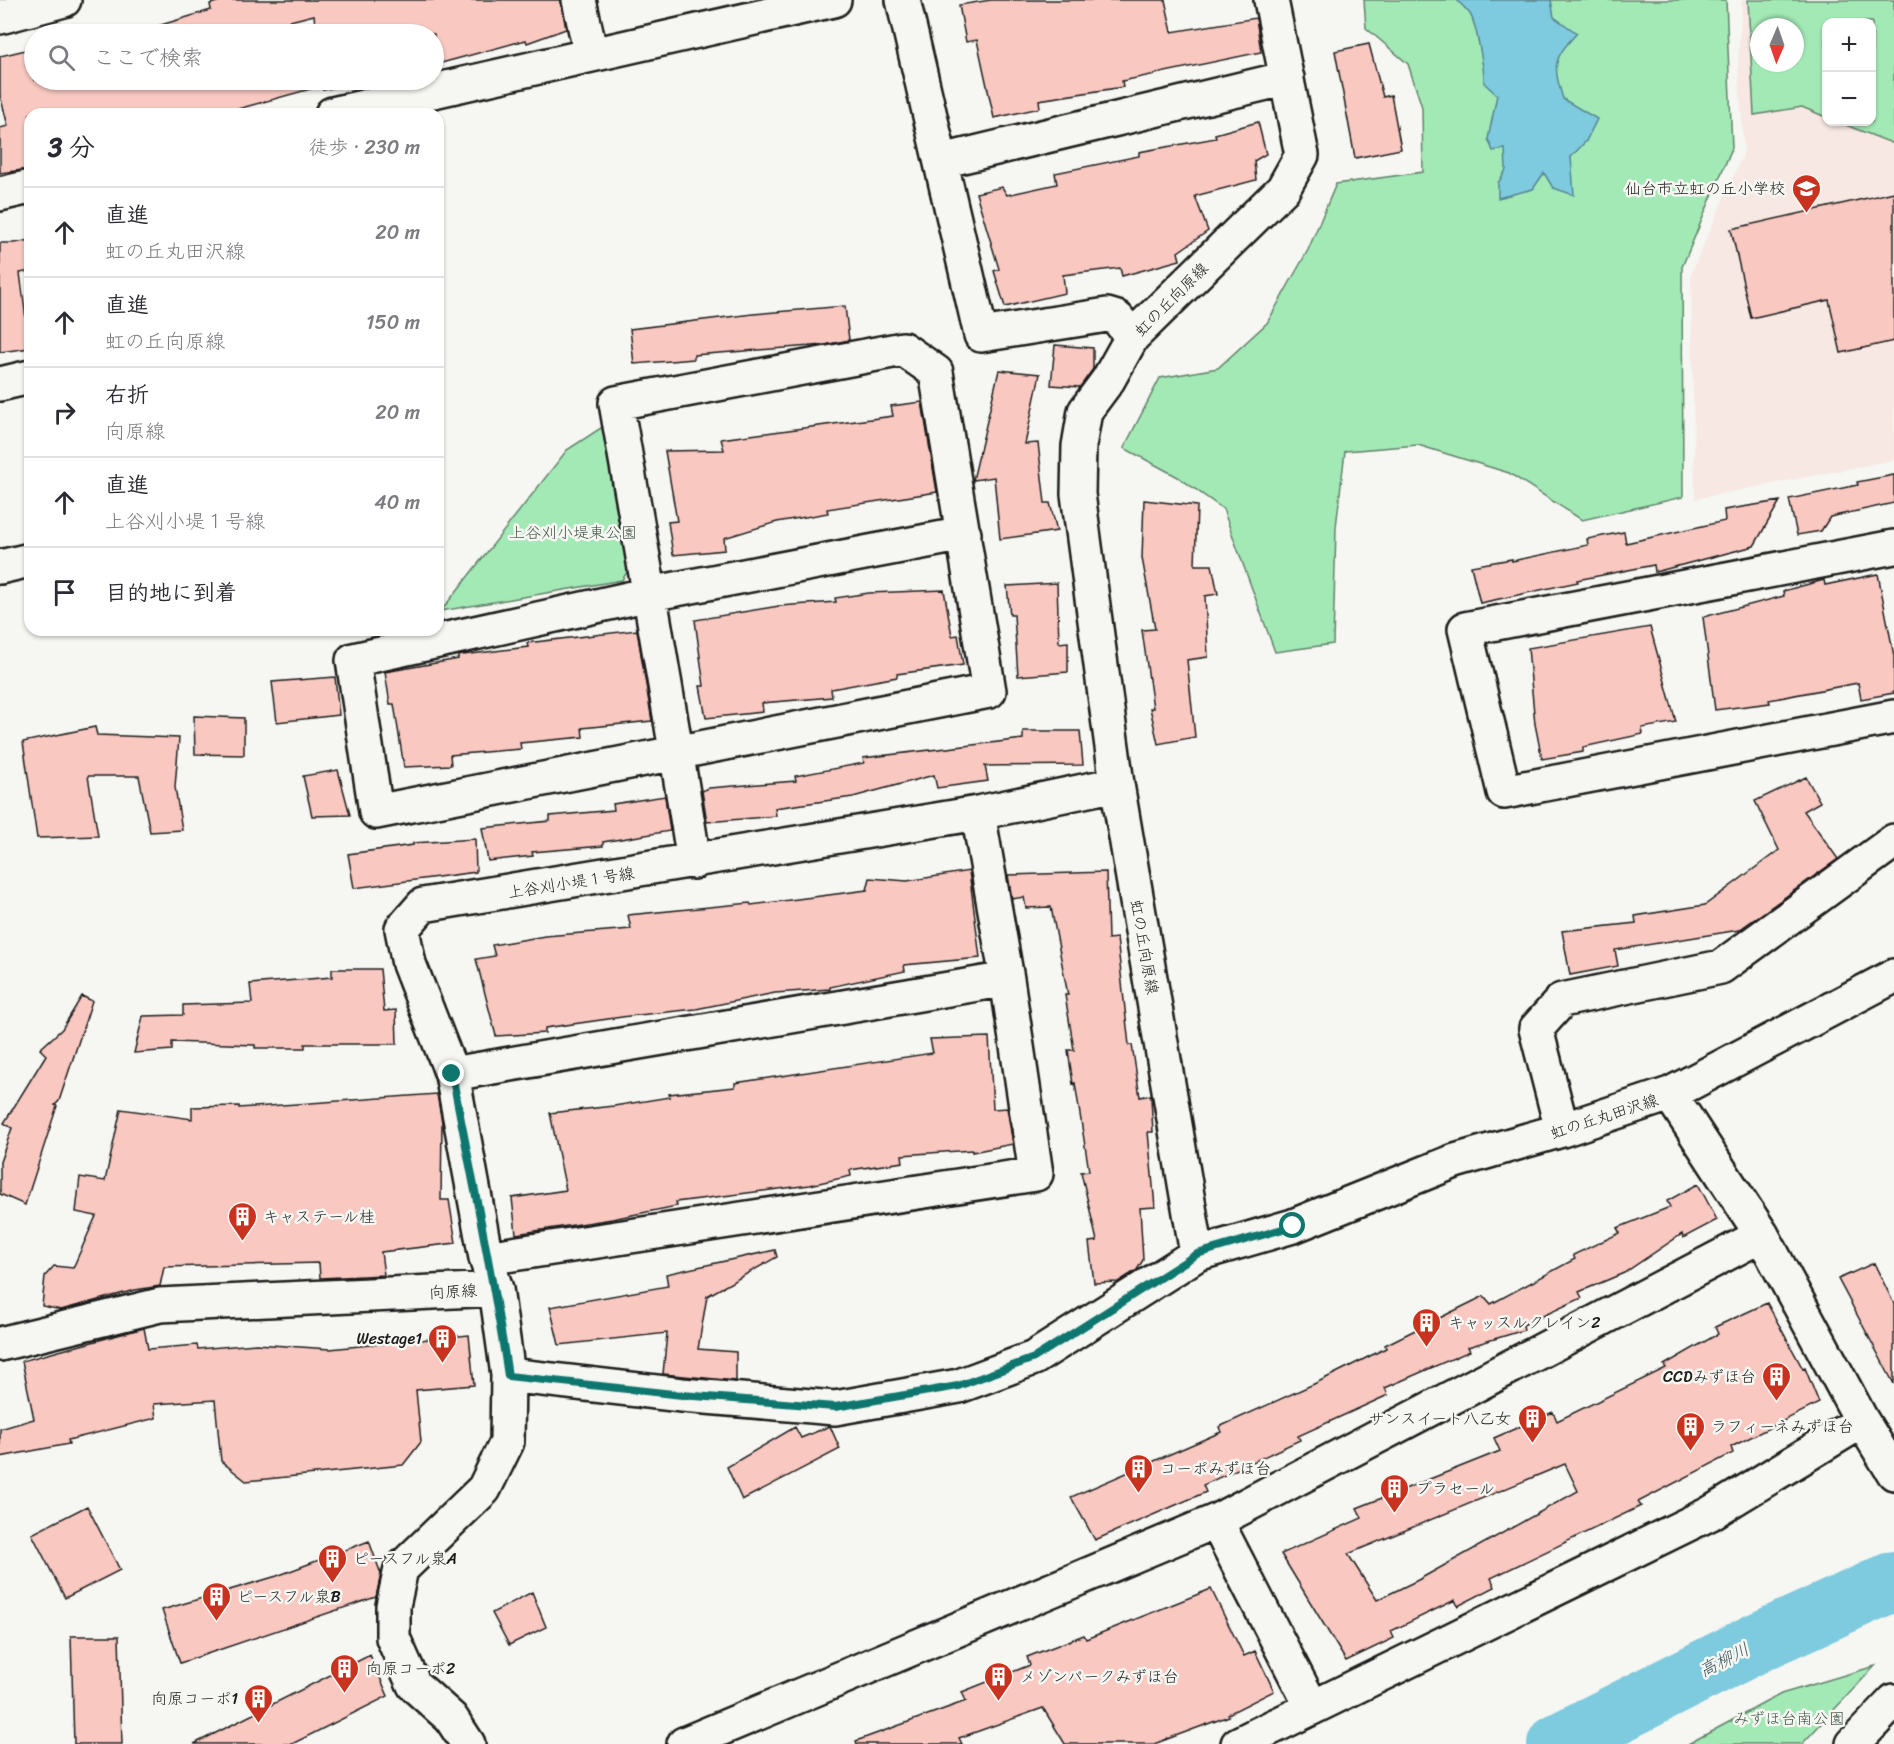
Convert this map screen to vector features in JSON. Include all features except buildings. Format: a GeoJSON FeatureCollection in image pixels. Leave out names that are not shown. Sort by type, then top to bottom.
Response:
{"type":"FeatureCollection","features":[{"type":"Feature","properties":{"kind":"street"},"geometry":{"type":"LineString","coordinates":[[0,16],[64,0]]}},
{"type":"Feature","properties":{"kind":"street"},"geometry":{"type":"LineString","coordinates":[[579,0],[591,55]]}},
{"type":"Feature","properties":{"kind":"street"},"geometry":{"type":"LineString","coordinates":[[444,89],[834,0]]}},
{"type":"Feature","properties":{"kind":"street"},"geometry":{"type":"LineString","coordinates":[[903,0],[981,335],[1107,315],[1118,318],[1132,337]]}},
{"type":"Feature","properties":{"kind":"street","name":"虹の丘向原線"},"geometry":{"type":"LineString","coordinates":[[1197,1254],[1117,784],[1078,494],[1079,446],[1085,411],[1108,381],[1132,337],[1283,189],[1302,155],[1271,0]]}},
{"type":"Feature","properties":{"kind":"street"},"geometry":{"type":"LineString","coordinates":[[942,161],[1287,78]]}},
{"type":"Feature","properties":{"kind":"street"},"geometry":{"type":"LineString","coordinates":[[363,108],[441,90]]}},
{"type":"Feature","properties":{"kind":"street"},"geometry":{"type":"LineString","coordinates":[[0,194],[24,188]]}},
{"type":"Feature","properties":{"kind":"street"},"geometry":{"type":"LineString","coordinates":[[694,862],[677,753],[650,594],[616,403],[903,349],[936,372],[964,534],[989,691],[677,753],[376,812],[353,660],[650,594],[964,534]]}},
{"type":"Feature","properties":{"kind":"street"},"geometry":{"type":"LineString","coordinates":[[0,384],[24,378]]}},
{"type":"Feature","properties":{"kind":"street"},"geometry":{"type":"LineString","coordinates":[[1894,547],[1465,629],[1504,792],[1894,717]]}},
{"type":"Feature","properties":{"kind":"street"},"geometry":{"type":"LineString","coordinates":[[0,567],[24,561]]}},
{"type":"Feature","properties":{"kind":"street","name":"上谷刈小堤１号線"},"geometry":{"type":"LineString","coordinates":[[496,1289],[486,1258],[452,1074],[409,963],[402,929],[423,905],[694,862],[978,813],[1117,784]]}},
{"type":"Feature","properties":{"kind":"street"},"geometry":{"type":"LineString","coordinates":[[486,1258],[1036,1174],[1007,979],[978,813]]}},
{"type":"Feature","properties":{"kind":"street"},"geometry":{"type":"LineString","coordinates":[[1562,1130],[1536,1029],[1562,1000],[1720,967],[1894,841]]}},
{"type":"Feature","properties":{"kind":"street"},"geometry":{"type":"LineString","coordinates":[[1670,1095],[1894,976]]}},
{"type":"Feature","properties":{"kind":"street"},"geometry":{"type":"LineString","coordinates":[[452,1074],[1007,979]]}},
{"type":"Feature","properties":{"kind":"street","name":"虹の丘丸田沢線"},"geometry":{"type":"LineString","coordinates":[[1197,1254],[1293,1226],[1455,1161],[1670,1095],[1762,1235],[1862,1420],[1893,1470]]}},
{"type":"Feature","properties":{"kind":"street"},"geometry":{"type":"LineString","coordinates":[[684,1744],[1216,1521],[1762,1235]]}},
{"type":"Feature","properties":{"kind":"street"},"geometry":{"type":"LineString","coordinates":[[508,1376],[682,1395],[835,1407],[958,1386],[1034,1358],[1197,1254]]}},
{"type":"Feature","properties":{"kind":"street","name":"向原線"},"geometry":{"type":"LineString","coordinates":[[0,1344],[160,1305],[496,1289],[508,1376],[507,1442],[484,1489],[401,1569],[393,1606],[393,1638],[414,1685],[451,1718],[468,1744]]}},
{"type":"Feature","properties":{"kind":"street"},"geometry":{"type":"LineString","coordinates":[[1238,1744],[1709,1514],[1862,1420]]}},
{"type":"Feature","properties":{"kind":"street"},"geometry":{"type":"LineString","coordinates":[[1216,1521],[1312,1707]]}},
{"type":"Feature","properties":{"kind":"street"},"geometry":{"type":"LineString","coordinates":[[1852,1744],[1894,1701]]}},
{"type":"Feature","properties":{"kind":"shaded area","name":"仙台市立虹の丘小学校"},"geometry":{"type":"Polygon","coordinates":[[[1742,0],[1894,0],[1894,460],[1695,499],[1691,274],[1744,152],[1738,63],[1742,0]]]}},
{"type":"Feature","properties":{"kind":"green space"},"geometry":{"type":"Polygon","coordinates":[[[1364,0],[1726,0],[1732,148],[1682,267],[1683,497],[1582,520],[1509,473],[1418,445],[1345,451],[1336,527],[1333,644],[1275,652],[1223,509],[1178,477],[1124,448],[1160,378],[1218,368],[1267,323],[1308,250],[1336,184],[1423,172],[1422,107],[1408,64],[1366,28],[1364,0]]]}},
{"type":"Feature","properties":{"kind":"green space"},"geometry":{"type":"Polygon","coordinates":[[[1748,0],[1894,0],[1894,144],[1848,126],[1876,126],[1876,18],[1822,18],[1822,115],[1802,107],[1754,115],[1752,72],[1804,72],[1804,18],[1750,18],[1750,38],[1748,0]]]}},
{"type":"Feature","properties":{"kind":"green space","name":"上谷刈小堤東公園"},"geometry":{"type":"Polygon","coordinates":[[[607,424],[635,560],[622,580],[444,610],[444,607],[567,450],[607,424]]]}},
{"type":"Feature","properties":{"kind":"green space","name":"みずほ台南公園"},"geometry":{"type":"Polygon","coordinates":[[[1875,1666],[1802,1744],[1688,1744],[1781,1694],[1875,1666]]]}},
{"type":"Feature","properties":{"kind":"water"},"geometry":{"type":"Polygon","coordinates":[[[1457,0],[1551,0],[1554,17],[1577,33],[1559,57],[1557,78],[1563,99],[1597,119],[1586,141],[1571,157],[1574,195],[1553,188],[1544,173],[1533,189],[1498,198],[1498,183],[1506,170],[1505,149],[1493,151],[1488,139],[1497,95],[1484,83],[1475,27],[1470,14],[1457,0]]]}},
{"type":"Feature","properties":{"kind":"waterway","name":"高柳川"},"geometry":{"type":"LineString","coordinates":[[1557,1744],[1759,1642],[1894,1581]]}},
{"type":"Feature","properties":{"kind":"place","name":"仙台市立虹の丘小学校"},"geometry":{"type":"Point","coordinates":[1806,214]}},
{"type":"Feature","properties":{"kind":"place","name":"キャステール桂"},"geometry":{"type":"Point","coordinates":[242,1242]}},
{"type":"Feature","properties":{"kind":"place","name":"キャッスルクレイン2"},"geometry":{"type":"Point","coordinates":[1427,1348]}},
{"type":"Feature","properties":{"kind":"place","name":"Westage1"},"geometry":{"type":"Point","coordinates":[443,1364]}},
{"type":"Feature","properties":{"kind":"place","name":"CCDみずほ台"},"geometry":{"type":"Point","coordinates":[1777,1402]}},
{"type":"Feature","properties":{"kind":"place","name":"サンスイート八乙女"},"geometry":{"type":"Point","coordinates":[1532,1444]}},
{"type":"Feature","properties":{"kind":"place","name":"ラフィーネみずほ台"},"geometry":{"type":"Point","coordinates":[1690,1452]}},
{"type":"Feature","properties":{"kind":"place","name":"コーポみずほ台"},"geometry":{"type":"Point","coordinates":[1139,1494]}},
{"type":"Feature","properties":{"kind":"place","name":"プラセール"},"geometry":{"type":"Point","coordinates":[1395,1514]}},
{"type":"Feature","properties":{"kind":"place","name":"ピースフル泉A"},"geometry":{"type":"Point","coordinates":[332,1584]}},
{"type":"Feature","properties":{"kind":"place","name":"ピースフル泉B"},"geometry":{"type":"Point","coordinates":[216,1622]}},
{"type":"Feature","properties":{"kind":"place","name":"向原コーポ2"},"geometry":{"type":"Point","coordinates":[345,1694]}},
{"type":"Feature","properties":{"kind":"place","name":"メゾンパークみずほ台"},"geometry":{"type":"Point","coordinates":[999,1702]}},
{"type":"Feature","properties":{"kind":"place","name":"向原コーポ1"},"geometry":{"type":"Point","coordinates":[259,1724]}},
{"type":"Feature","properties":{"kind":"route"},"geometry":{"type":"LineString","coordinates":[[452,1074],[486,1258],[496,1289],[508,1376],[682,1395],[835,1407],[958,1386],[1034,1358],[1197,1254],[1293,1226]]}}]}
